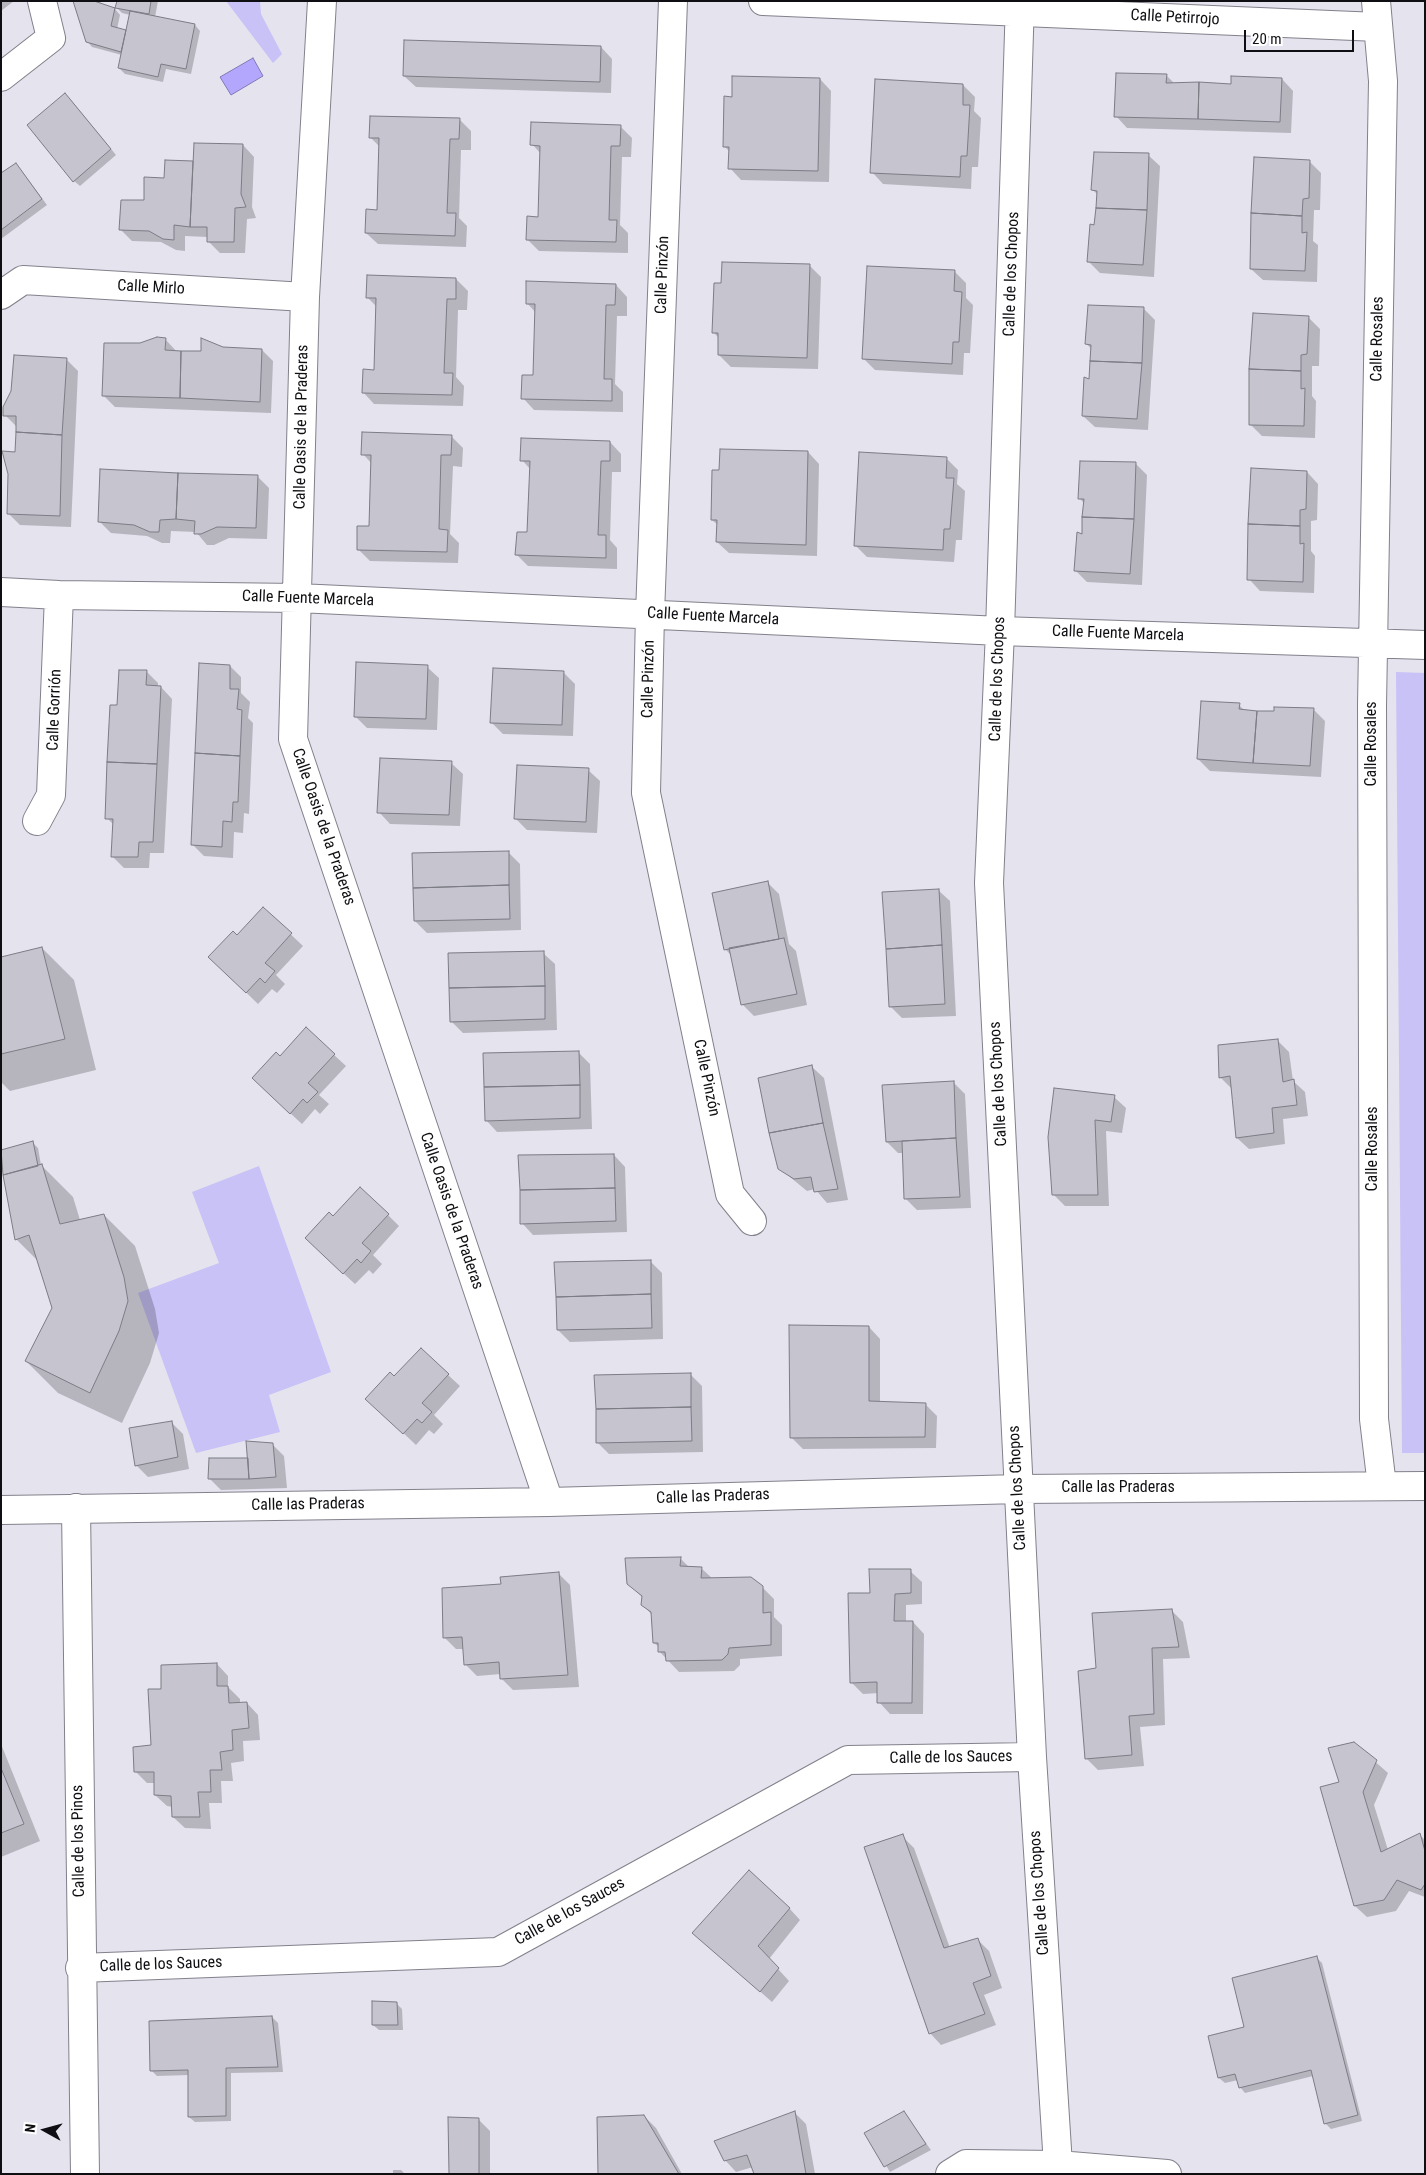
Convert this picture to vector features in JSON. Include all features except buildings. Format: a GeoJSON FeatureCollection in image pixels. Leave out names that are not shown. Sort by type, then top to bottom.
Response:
{"type":"FeatureCollection","features":[{"type":"Feature","properties":{"kind":"street"},"geometry":{"type":"LineString","coordinates":[[1,77],[51,38],[42,1]]}},
{"type":"Feature","properties":{"kind":"street","name":"Calle Oasis de la Praderas"},"geometry":{"type":"LineString","coordinates":[[322,1],[305,297],[293,739],[549,1502]]}},
{"type":"Feature","properties":{"kind":"street","name":"Calle Pinzón"},"geometry":{"type":"LineString","coordinates":[[672,1],[650,614],[646,793],[730,1194],[752,1222]]}},
{"type":"Feature","properties":{"kind":"street","name":"Calle Petirrojo"},"geometry":{"type":"LineString","coordinates":[[762,1],[1377,14]]}},
{"type":"Feature","properties":{"kind":"street","name":"Calle de los Chopos"},"geometry":{"type":"LineString","coordinates":[[1020,6],[1000,631],[989,883],[1032,1757],[1058,2165]]}},
{"type":"Feature","properties":{"kind":"street","name":"Calle Rosales"},"geometry":{"type":"LineString","coordinates":[[1377,14],[1383,81],[1372,644],[1374,1419],[1382,1486]]}},
{"type":"Feature","properties":{"kind":"street","name":"Calle Mirlo"},"geometry":{"type":"LineString","coordinates":[[1,295],[23,280],[305,297]]}},
{"type":"Feature","properties":{"kind":"street","name":"Calle Fuente Marcela"},"geometry":{"type":"LineString","coordinates":[[1,592],[59,595],[298,598],[1000,631],[1425,645]]}},
{"type":"Feature","properties":{"kind":"street","name":"Calle Gorrión"},"geometry":{"type":"LineString","coordinates":[[37,821],[51,795],[59,595]]}},
{"type":"Feature","properties":{"kind":"street","name":"Calle las Praderas"},"geometry":{"type":"LineString","coordinates":[[1,1510],[549,1502],[1018,1488],[1425,1486]]}},
{"type":"Feature","properties":{"kind":"street","name":"Calle de los Pinos"},"geometry":{"type":"LineString","coordinates":[[76,1508],[80,1968],[85,2174]]}},
{"type":"Feature","properties":{"kind":"street","name":"Calle de los Sauces"},"geometry":{"type":"LineString","coordinates":[[80,1968],[498,1952],[848,1760],[1032,1757]]}},
{"type":"Feature","properties":{"kind":"street"},"geometry":{"type":"LineString","coordinates":[[963,2171],[1058,2165],[1167,2174]]}},
{"type":"Feature","properties":{"kind":"shaded area"},"geometry":{"type":"Polygon","coordinates":[[[226,1],[260,1],[261,14],[282,54],[273,63],[226,1]]]}},
{"type":"Feature","properties":{"kind":"shaded area"},"geometry":{"type":"Polygon","coordinates":[[[253,58],[263,76],[231,95],[220,77],[253,58]]]}},
{"type":"Feature","properties":{"kind":"shaded area"},"geometry":{"type":"Polygon","coordinates":[[[1396,672],[1425,673],[1425,1453],[1402,1453],[1396,672]]]}},
{"type":"Feature","properties":{"kind":"shaded area"},"geometry":{"type":"Polygon","coordinates":[[[259,1166],[331,1372],[269,1395],[280,1432],[196,1453],[138,1293],[219,1263],[192,1192],[259,1166]]]}}]}
